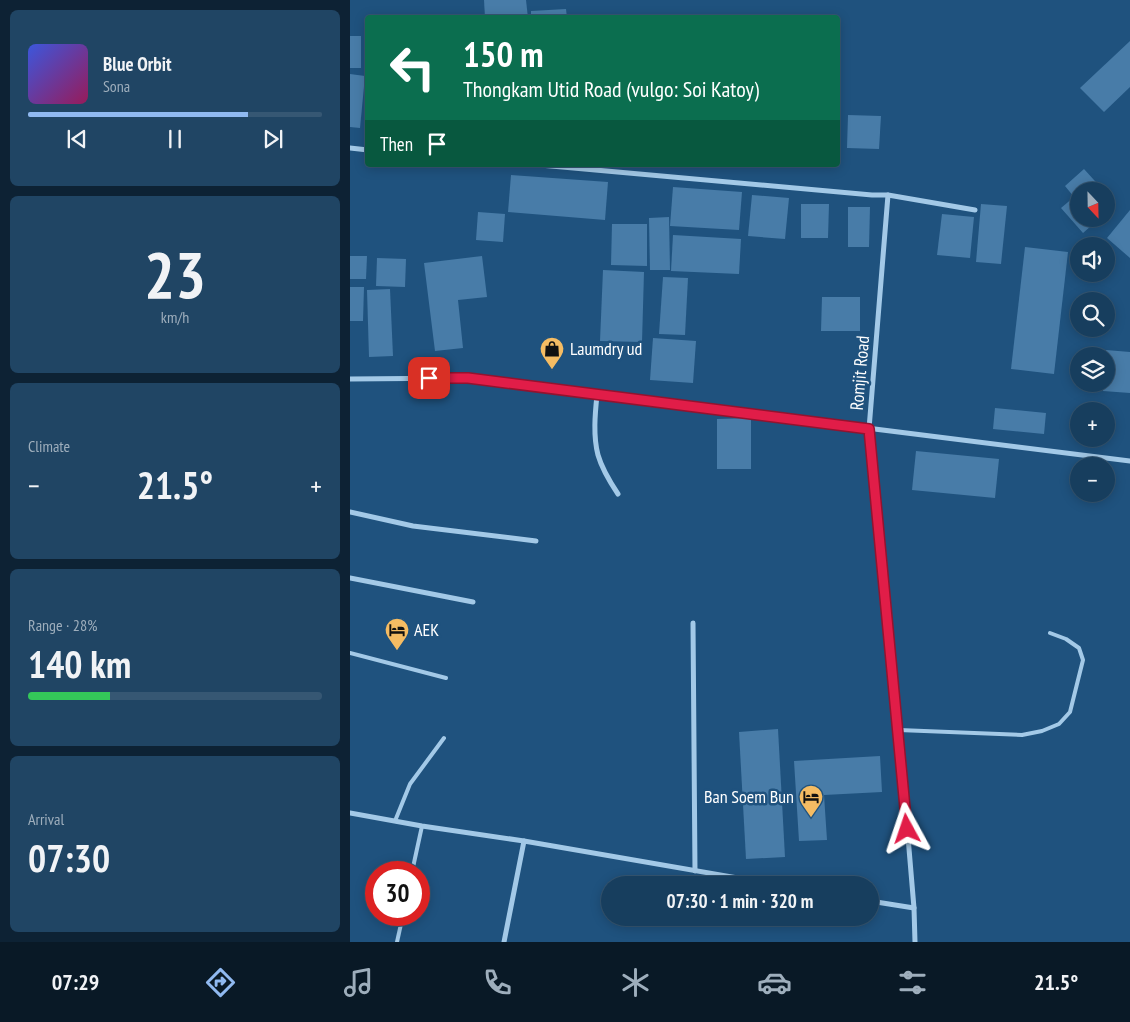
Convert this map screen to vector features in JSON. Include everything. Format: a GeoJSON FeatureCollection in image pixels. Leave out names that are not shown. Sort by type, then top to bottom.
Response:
{"type":"FeatureCollection","features":[{"type":"Feature","properties":{"kind":"street"},"geometry":{"type":"LineString","coordinates":[[350,148],[365,150]]}},
{"type":"Feature","properties":{"kind":"street"},"geometry":{"type":"LineString","coordinates":[[562,167],[888,195],[975,210]]}},
{"type":"Feature","properties":{"kind":"street","name":"Romjit Road"},"geometry":{"type":"LineString","coordinates":[[888,195],[869,429],[914,908],[915,942]]}},
{"type":"Feature","properties":{"kind":"street"},"geometry":{"type":"LineString","coordinates":[[350,379],[468,378],[1130,461]]}},
{"type":"Feature","properties":{"kind":"street"},"geometry":{"type":"LineString","coordinates":[[597,395],[595,418],[598,454],[608,478],[618,494]]}},
{"type":"Feature","properties":{"kind":"street"},"geometry":{"type":"LineString","coordinates":[[350,512],[413,526],[536,541]]}},
{"type":"Feature","properties":{"kind":"street"},"geometry":{"type":"LineString","coordinates":[[350,578],[474,602]]}},
{"type":"Feature","properties":{"kind":"street"},"geometry":{"type":"LineString","coordinates":[[693,623],[695,871]]}},
{"type":"Feature","properties":{"kind":"street"},"geometry":{"type":"LineString","coordinates":[[350,813],[725,876]]}},
{"type":"Feature","properties":{"kind":"street"},"geometry":{"type":"LineString","coordinates":[[504,942],[524,841]]}},
{"type":"Feature","properties":{"kind":"street"},"geometry":{"type":"LineString","coordinates":[[879,902],[914,908]]}},
{"type":"Feature","properties":{"kind":"lane"},"geometry":{"type":"LineString","coordinates":[[898,730],[1022,735],[1042,731],[1059,724],[1070,712],[1083,660],[1079,648],[1050,633]]}},
{"type":"Feature","properties":{"kind":"lane"},"geometry":{"type":"LineString","coordinates":[[350,652],[446,678]]}},
{"type":"Feature","properties":{"kind":"lane"},"geometry":{"type":"LineString","coordinates":[[394,821],[410,784],[444,738]]}},
{"type":"Feature","properties":{"kind":"lane"},"geometry":{"type":"LineString","coordinates":[[414,861],[422,826]]}},
{"type":"Feature","properties":{"kind":"lane"},"geometry":{"type":"LineString","coordinates":[[397,942],[401,926]]}},
{"type":"Feature","properties":{"kind":"building"},"geometry":{"type":"Polygon","coordinates":[[[484,0],[526,0],[528,15],[485,15],[484,0]]]}},
{"type":"Feature","properties":{"kind":"building"},"geometry":{"type":"Polygon","coordinates":[[[566,9],[567,15],[531,15],[531,11],[566,9]]]}},
{"type":"Feature","properties":{"kind":"building"},"geometry":{"type":"Polygon","coordinates":[[[350,36],[361,36],[361,68],[350,68],[350,36]]]}},
{"type":"Feature","properties":{"kind":"building"},"geometry":{"type":"Polygon","coordinates":[[[1130,41],[1130,87],[1104,112],[1080,88],[1130,41]]]}},
{"type":"Feature","properties":{"kind":"building"},"geometry":{"type":"Polygon","coordinates":[[[350,74],[365,76],[360,128],[350,127],[350,74]]]}},
{"type":"Feature","properties":{"kind":"building"},"geometry":{"type":"Polygon","coordinates":[[[848,115],[881,116],[879,149],[847,148],[848,115]]]}},
{"type":"Feature","properties":{"kind":"building"},"geometry":{"type":"Polygon","coordinates":[[[1084,169],[1096,182],[1070,182],[1070,192],[1065,186],[1084,169]]]}},
{"type":"Feature","properties":{"kind":"building"},"geometry":{"type":"Polygon","coordinates":[[[511,175],[608,182],[605,220],[508,212],[511,175]]]}},
{"type":"Feature","properties":{"kind":"building"},"geometry":{"type":"Polygon","coordinates":[[[673,187],[742,192],[739,230],[670,226],[673,187]]]}},
{"type":"Feature","properties":{"kind":"building"},"geometry":{"type":"Polygon","coordinates":[[[752,195],[789,198],[785,239],[748,236],[752,195]]]}},
{"type":"Feature","properties":{"kind":"building"},"geometry":{"type":"Polygon","coordinates":[[[1070,200],[1070,218],[1061,208],[1070,200]]]}},
{"type":"Feature","properties":{"kind":"building"},"geometry":{"type":"Polygon","coordinates":[[[801,204],[829,204],[828,238],[801,238],[801,204]]]}},
{"type":"Feature","properties":{"kind":"building"},"geometry":{"type":"Polygon","coordinates":[[[981,204],[1007,206],[1001,264],[976,262],[981,204]]]}},
{"type":"Feature","properties":{"kind":"building"},"geometry":{"type":"Polygon","coordinates":[[[848,207],[870,207],[869,247],[848,247],[848,207]]]}},
{"type":"Feature","properties":{"kind":"building"},"geometry":{"type":"Polygon","coordinates":[[[1130,210],[1130,258],[1115,245],[1115,237],[1108,237],[1130,210]]]}},
{"type":"Feature","properties":{"kind":"building"},"geometry":{"type":"Polygon","coordinates":[[[478,212],[505,214],[503,242],[476,240],[478,212]]]}},
{"type":"Feature","properties":{"kind":"building"},"geometry":{"type":"Polygon","coordinates":[[[942,214],[974,217],[970,258],[937,255],[942,214]]]}},
{"type":"Feature","properties":{"kind":"building"},"geometry":{"type":"Polygon","coordinates":[[[669,217],[670,270],[650,270],[649,218],[669,217]]]}},
{"type":"Feature","properties":{"kind":"building"},"geometry":{"type":"Polygon","coordinates":[[[612,224],[647,224],[647,266],[611,265],[612,224]]]}},
{"type":"Feature","properties":{"kind":"building"},"geometry":{"type":"Polygon","coordinates":[[[1079,228],[1089,228],[1083,233],[1079,228]]]}},
{"type":"Feature","properties":{"kind":"building"},"geometry":{"type":"Polygon","coordinates":[[[673,235],[741,239],[739,274],[671,271],[673,235]]]}},
{"type":"Feature","properties":{"kind":"building"},"geometry":{"type":"Polygon","coordinates":[[[1025,247],[1068,252],[1054,374],[1011,369],[1025,247]]]}},
{"type":"Feature","properties":{"kind":"building"},"geometry":{"type":"Polygon","coordinates":[[[350,256],[367,256],[366,279],[350,279],[350,256]]]}},
{"type":"Feature","properties":{"kind":"building"},"geometry":{"type":"Polygon","coordinates":[[[482,256],[487,297],[458,300],[463,348],[435,351],[424,263],[482,256]]]}},
{"type":"Feature","properties":{"kind":"building"},"geometry":{"type":"Polygon","coordinates":[[[377,258],[406,259],[405,287],[376,286],[377,258]]]}},
{"type":"Feature","properties":{"kind":"building"},"geometry":{"type":"Polygon","coordinates":[[[603,270],[644,272],[642,342],[600,341],[603,270]]]}},
{"type":"Feature","properties":{"kind":"building"},"geometry":{"type":"Polygon","coordinates":[[[663,277],[688,278],[685,335],[659,334],[663,277]]]}},
{"type":"Feature","properties":{"kind":"building"},"geometry":{"type":"Polygon","coordinates":[[[350,287],[364,287],[363,321],[350,321],[350,287]]]}},
{"type":"Feature","properties":{"kind":"building"},"geometry":{"type":"Polygon","coordinates":[[[390,289],[393,356],[369,357],[367,290],[390,289]]]}},
{"type":"Feature","properties":{"kind":"building"},"geometry":{"type":"Polygon","coordinates":[[[822,297],[860,297],[860,331],[821,331],[822,297]]]}},
{"type":"Feature","properties":{"kind":"building"},"geometry":{"type":"Polygon","coordinates":[[[653,338],[696,341],[693,383],[650,380],[653,338]]]}},
{"type":"Feature","properties":{"kind":"building"},"geometry":{"type":"Polygon","coordinates":[[[1115,351],[1130,352],[1130,393],[1115,392],[1115,351]]]}},
{"type":"Feature","properties":{"kind":"building"},"geometry":{"type":"Polygon","coordinates":[[[995,408],[1046,413],[1044,434],[993,429],[995,408]]]}},
{"type":"Feature","properties":{"kind":"building"},"geometry":{"type":"Polygon","coordinates":[[[751,418],[751,469],[717,469],[717,419],[751,418]]]}},
{"type":"Feature","properties":{"kind":"building"},"geometry":{"type":"Polygon","coordinates":[[[916,451],[999,459],[995,498],[912,490],[916,451]]]}},
{"type":"Feature","properties":{"kind":"building"},"geometry":{"type":"Polygon","coordinates":[[[778,729],[785,857],[746,859],[739,732],[778,729]]]}},
{"type":"Feature","properties":{"kind":"building","name":"Ban Soem Bun"},"geometry":{"type":"Polygon","coordinates":[[[880,756],[882,792],[824,795],[827,840],[799,841],[794,761],[880,756]]]}},
{"type":"Feature","properties":{"kind":"place","name":"Laumdry ud"},"geometry":{"type":"Point","coordinates":[552,370]}},
{"type":"Feature","properties":{"kind":"place","name":"AEK"},"geometry":{"type":"Point","coordinates":[397,651]}},
{"type":"Feature","properties":{"kind":"place","name":"Ban Soem Bun"},"geometry":{"type":"Point","coordinates":[811,818]}},
{"type":"Feature","properties":{"kind":"route"},"geometry":{"type":"LineString","coordinates":[[429,378],[468,378],[869,429],[907,829]]}}]}
